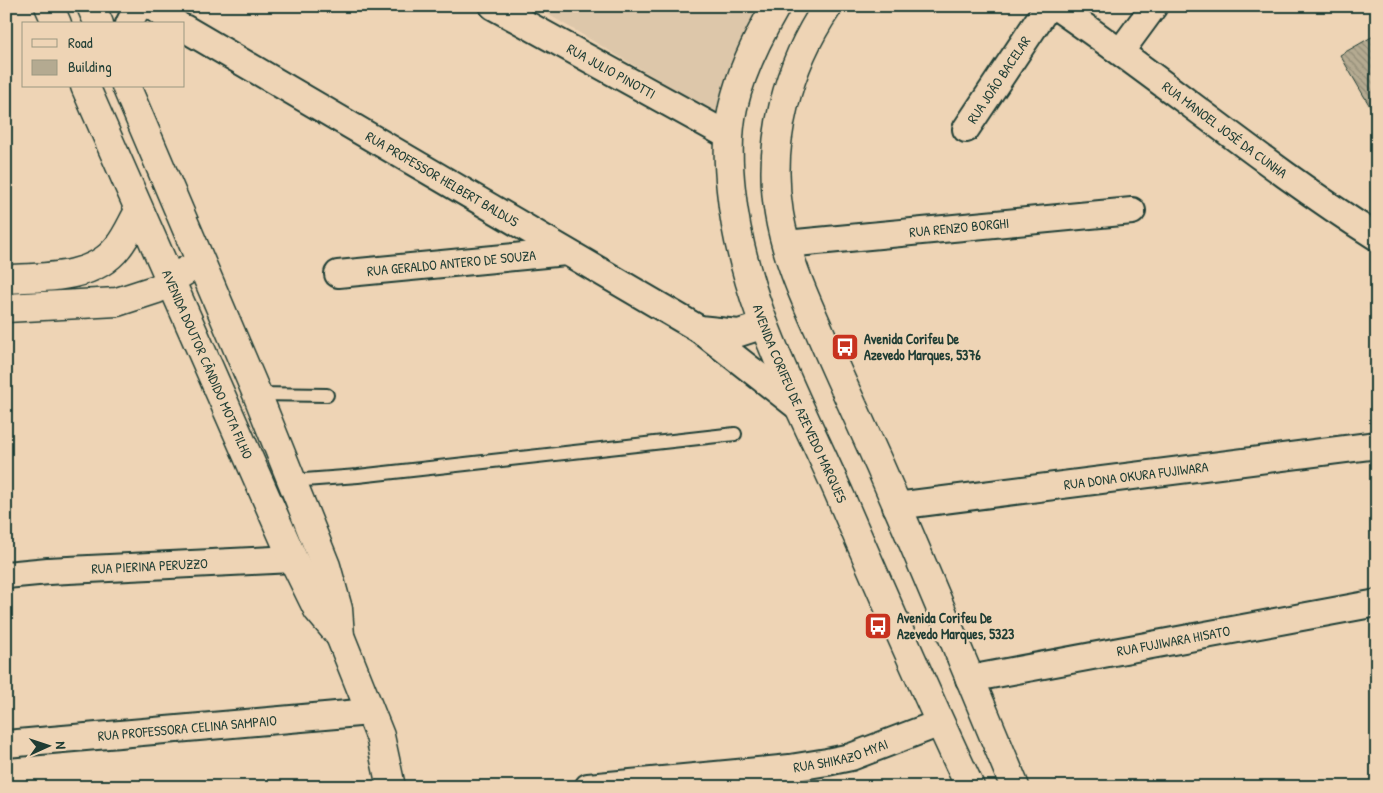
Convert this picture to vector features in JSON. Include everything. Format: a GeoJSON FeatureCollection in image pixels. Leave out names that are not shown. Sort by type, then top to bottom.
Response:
{"type":"FeatureCollection","features":[{"type":"Feature","properties":{"kind":"main road"},"geometry":{"type":"LineString","coordinates":[[49,6],[56,22]]}},
{"type":"Feature","properties":{"kind":"main road"},"geometry":{"type":"LineString","coordinates":[[91,6],[98,22]]}},
{"type":"Feature","properties":{"kind":"main road","name":"AVENIDA CORIFEU DE AZEVEDO MARQUES"},"geometry":{"type":"LineString","coordinates":[[776,6],[758,38],[744,71],[733,106],[729,136],[734,225],[744,268],[764,325],[797,406],[835,485],[970,787]]}},
{"type":"Feature","properties":{"kind":"main road"},"geometry":{"type":"LineString","coordinates":[[828,6],[812,29],[798,58],[777,134],[777,190],[779,214],[786,244],[796,278],[896,506],[1015,787]]}},
{"type":"Feature","properties":{"kind":"main road","name":"AVENIDA DOUTOR CÂNDIDO MOTA FILHO"},"geometry":{"type":"LineString","coordinates":[[85,88],[186,312],[293,559],[318,610],[340,636]]}},
{"type":"Feature","properties":{"kind":"main road","name":"AVENIDA DOUTOR CÂNDIDO MOTA FILHO"},"geometry":{"type":"LineString","coordinates":[[127,88],[257,394],[326,566],[338,610],[340,636],[380,736],[391,787]]}},
{"type":"Feature","properties":{"kind":"main road"},"geometry":{"type":"LineString","coordinates":[[128,184],[161,169]]}},
{"type":"Feature","properties":{"kind":"main road"},"geometry":{"type":"LineString","coordinates":[[139,211],[117,249],[102,262],[60,276],[18,279],[17,307],[124,301],[169,306],[186,312]]}},
{"type":"Feature","properties":{"kind":"main road"},"geometry":{"type":"LineString","coordinates":[[102,262],[124,301]]}},
{"type":"Feature","properties":{"kind":"main road"},"geometry":{"type":"LineString","coordinates":[[124,301],[157,289],[201,262]]}},
{"type":"Feature","properties":{"kind":"street"},"geometry":{"type":"LineString","coordinates":[[130,22],[138,6]]}},
{"type":"Feature","properties":{"kind":"street"},"geometry":{"type":"LineString","coordinates":[[151,6],[174,22]]}},
{"type":"Feature","properties":{"kind":"street","name":"RUA JULIO PINOTTI"},"geometry":{"type":"LineString","coordinates":[[493,6],[729,136]]}},
{"type":"Feature","properties":{"kind":"street","name":"RUA JOÃO BACELAR"},"geometry":{"type":"LineString","coordinates":[[966,129],[1048,6]]}},
{"type":"Feature","properties":{"kind":"street"},"geometry":{"type":"LineString","coordinates":[[1055,6],[1121,51],[1154,6]]}},
{"type":"Feature","properties":{"kind":"street","name":"RUA PROFESSOR HELBERT BALDUS"},"geometry":{"type":"LineString","coordinates":[[185,29],[699,329],[797,406]]}},
{"type":"Feature","properties":{"kind":"street","name":"RUA MANOEL JOSÉ DA CUNHA"},"geometry":{"type":"LineString","coordinates":[[1121,51],[1272,164],[1377,236]]}},
{"type":"Feature","properties":{"kind":"street","name":"RUA RENZO BORGHI"},"geometry":{"type":"LineString","coordinates":[[786,244],[1132,211]]}},
{"type":"Feature","properties":{"kind":"street","name":"RUA GERALDO ANTERO DE SOUZA"},"geometry":{"type":"LineString","coordinates":[[338,274],[566,252]]}},
{"type":"Feature","properties":{"kind":"street","name":"RUA PROFESSOR HELBERT BALDUS"},"geometry":{"type":"LineString","coordinates":[[699,329],[739,333],[764,325]]}},
{"type":"Feature","properties":{"kind":"street","name":"RUA DONA OKURA FUJIWARA"},"geometry":{"type":"LineString","coordinates":[[896,506],[1377,445]]}},
{"type":"Feature","properties":{"kind":"street","name":"RUA PIERINA PERUZZO"},"geometry":{"type":"LineString","coordinates":[[6,575],[48,571],[293,559]]}},
{"type":"Feature","properties":{"kind":"street","name":"RUA FUJIWARA HISATO"},"geometry":{"type":"LineString","coordinates":[[969,679],[1377,603]]}},
{"type":"Feature","properties":{"kind":"street","name":"RUA PROFESSORA CELINA SAMPAIO"},"geometry":{"type":"LineString","coordinates":[[6,744],[370,712]]}},
{"type":"Feature","properties":{"kind":"street","name":"RUA SHIKAZO MYAI"},"geometry":{"type":"LineString","coordinates":[[588,787],[790,768],[827,762],[851,757],[940,723]]}},
{"type":"Feature","properties":{"kind":"lane"},"geometry":{"type":"LineString","coordinates":[[257,394],[327,395]]}},
{"type":"Feature","properties":{"kind":"lane"},"geometry":{"type":"LineString","coordinates":[[291,481],[358,476],[735,434]]}},
{"type":"Feature","properties":{"kind":"shaded area"},"geometry":{"type":"Polygon","coordinates":[[[534,6],[763,6],[718,115],[534,6]]]}},
{"type":"Feature","properties":{"kind":"building"},"geometry":{"type":"Polygon","coordinates":[[[1377,34],[1377,114],[1375,115],[1340,55],[1377,34]]]}},
{"type":"Feature","properties":{"kind":"place","name":"Avenida Corifeu De Azevedo Marques, 5376"},"geometry":{"type":"Point","coordinates":[845,347]}},
{"type":"Feature","properties":{"kind":"place","name":"Avenida Corifeu De Azevedo Marques, 5323"},"geometry":{"type":"Point","coordinates":[878,626]}}]}
